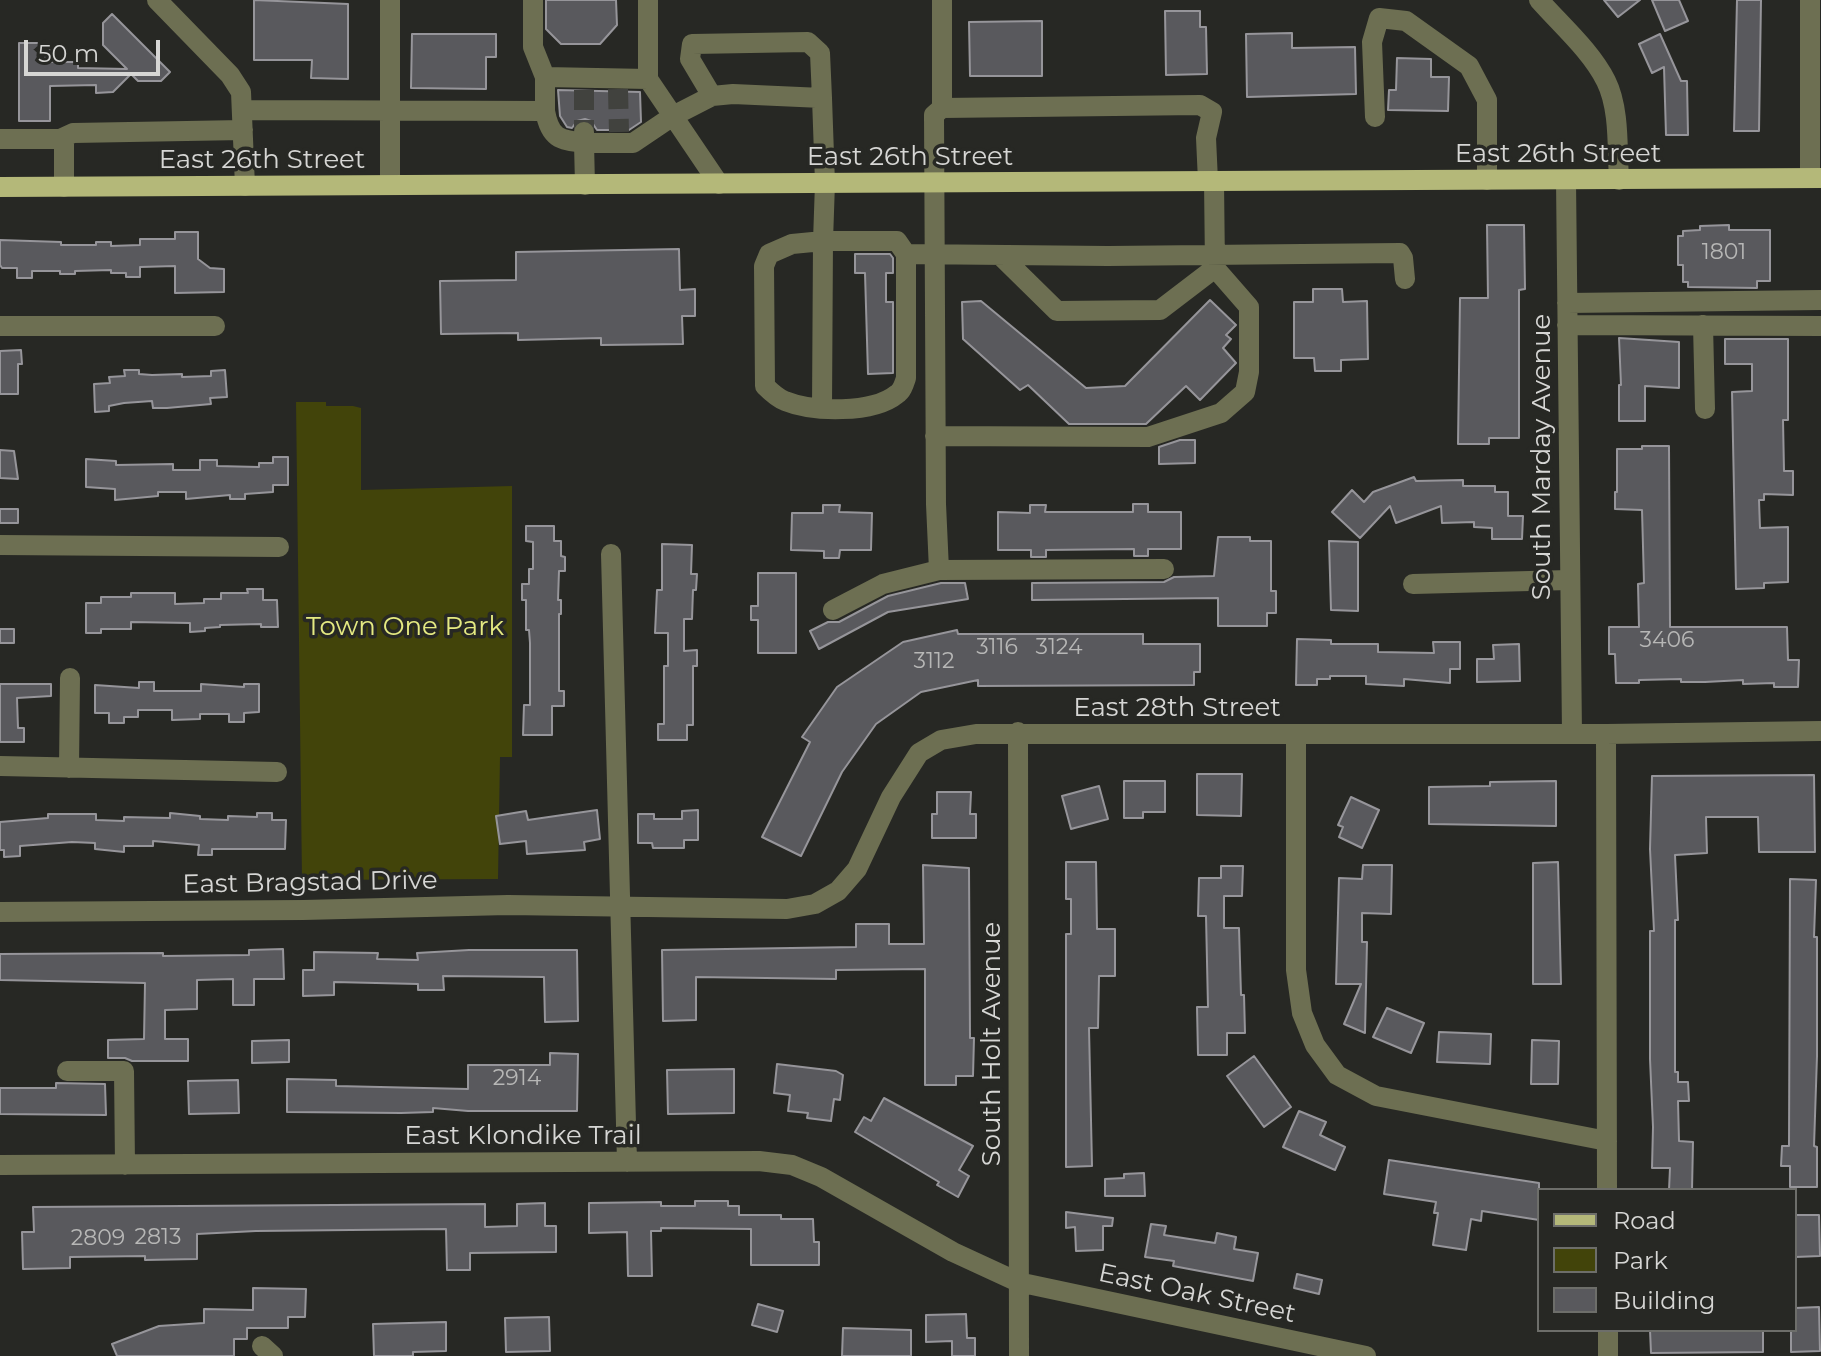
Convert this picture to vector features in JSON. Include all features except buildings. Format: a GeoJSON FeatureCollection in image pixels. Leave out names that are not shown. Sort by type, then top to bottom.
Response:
{"type":"FeatureCollection","features":[{"type":"Feature","properties":{"kind":"main road","name":"East 26th Street"},"geometry":{"type":"LineString","coordinates":[[0,187],[1816,178]]}},
{"type":"Feature","properties":{"kind":"street"},"geometry":{"type":"LineString","coordinates":[[157,0],[230,75],[241,92],[245,186]]}},
{"type":"Feature","properties":{"kind":"street"},"geometry":{"type":"LineString","coordinates":[[390,0],[390,185]]}},
{"type":"Feature","properties":{"kind":"street"},"geometry":{"type":"LineString","coordinates":[[533,0],[533,47],[545,77],[548,128],[562,141],[619,138],[633,143],[673,116],[712,96],[822,98]]}},
{"type":"Feature","properties":{"kind":"street"},"geometry":{"type":"LineString","coordinates":[[648,0],[648,79],[719,184]]}},
{"type":"Feature","properties":{"kind":"street"},"geometry":{"type":"LineString","coordinates":[[942,0],[942,108]]}},
{"type":"Feature","properties":{"kind":"street"},"geometry":{"type":"LineString","coordinates":[[1539,0],[1587,54],[1607,83],[1614,113],[1619,180]]}},
{"type":"Feature","properties":{"kind":"street"},"geometry":{"type":"LineString","coordinates":[[1810,0],[1816,178]]}},
{"type":"Feature","properties":{"kind":"street"},"geometry":{"type":"LineString","coordinates":[[1375,117],[1372,42],[1379,18],[1406,21],[1469,66],[1487,100],[1487,180]]}},
{"type":"Feature","properties":{"kind":"street"},"geometry":{"type":"LineString","coordinates":[[712,96],[690,59],[692,44],[808,42],[820,53],[825,183],[822,408]]}},
{"type":"Feature","properties":{"kind":"street"},"geometry":{"type":"LineString","coordinates":[[545,77],[584,84],[618,84],[648,79]]}},
{"type":"Feature","properties":{"kind":"street"},"geometry":{"type":"LineString","coordinates":[[935,436],[1148,437],[1221,413],[1245,392],[1249,372],[1249,307],[1215,261],[1206,138],[1212,112],[1200,105],[942,108],[934,115],[935,436],[939,570]]}},
{"type":"Feature","properties":{"kind":"street"},"geometry":{"type":"LineString","coordinates":[[0,139],[60,139],[73,133],[391,110],[545,111]]}},
{"type":"Feature","properties":{"kind":"street"},"geometry":{"type":"LineString","coordinates":[[584,138],[585,185]]}},
{"type":"Feature","properties":{"kind":"street"},"geometry":{"type":"LineString","coordinates":[[60,139],[64,144],[64,187]]}},
{"type":"Feature","properties":{"kind":"street","name":"South Marday Avenue"},"geometry":{"type":"LineString","coordinates":[[1566,180],[1572,734]]}},
{"type":"Feature","properties":{"kind":"street"},"geometry":{"type":"LineString","coordinates":[[823,241],[897,241],[906,254],[906,378],[900,393],[880,404],[854,408],[807,408],[781,400],[765,386],[764,266],[769,254],[792,244],[823,241]]}},
{"type":"Feature","properties":{"kind":"street"},"geometry":{"type":"LineString","coordinates":[[906,254],[1215,261],[1400,253],[1405,279]]}},
{"type":"Feature","properties":{"kind":"street"},"geometry":{"type":"LineString","coordinates":[[1000,255],[1057,311],[1160,310],[1215,261]]}},
{"type":"Feature","properties":{"kind":"street"},"geometry":{"type":"LineString","coordinates":[[1567,303],[1821,300]]}},
{"type":"Feature","properties":{"kind":"street"},"geometry":{"type":"LineString","coordinates":[[1567,325],[1821,326]]}},
{"type":"Feature","properties":{"kind":"street"},"geometry":{"type":"LineString","coordinates":[[1703,325],[1705,409]]}},
{"type":"Feature","properties":{"kind":"street"},"geometry":{"type":"LineString","coordinates":[[0,326],[215,326]]}},
{"type":"Feature","properties":{"kind":"street"},"geometry":{"type":"LineString","coordinates":[[0,545],[279,547]]}},
{"type":"Feature","properties":{"kind":"street"},"geometry":{"type":"LineString","coordinates":[[611,554],[627,1162]]}},
{"type":"Feature","properties":{"kind":"street"},"geometry":{"type":"LineString","coordinates":[[833,610],[883,584],[939,570],[1164,569]]}},
{"type":"Feature","properties":{"kind":"street"},"geometry":{"type":"LineString","coordinates":[[1413,584],[1569,580]]}},
{"type":"Feature","properties":{"kind":"street"},"geometry":{"type":"LineString","coordinates":[[69,768],[70,678]]}},
{"type":"Feature","properties":{"kind":"street","name":"East 28th Street"},"geometry":{"type":"LineString","coordinates":[[621,907],[787,909],[815,904],[838,891],[857,869],[891,797],[919,753],[941,740],[976,734],[1821,731]]}},
{"type":"Feature","properties":{"kind":"street","name":"South Holt Avenue"},"geometry":{"type":"LineString","coordinates":[[1018,732],[1019,1356]]}},
{"type":"Feature","properties":{"kind":"street"},"geometry":{"type":"LineString","coordinates":[[1296,734],[1296,970],[1302,1013],[1315,1045],[1337,1075],[1376,1096],[1607,1141]]}},
{"type":"Feature","properties":{"kind":"street"},"geometry":{"type":"LineString","coordinates":[[1606,734],[1607,1188]]}},
{"type":"Feature","properties":{"kind":"street"},"geometry":{"type":"LineString","coordinates":[[0,766],[277,772]]}},
{"type":"Feature","properties":{"kind":"street","name":"East Bragstad Drive"},"geometry":{"type":"LineString","coordinates":[[0,912],[508,905],[621,907]]}},
{"type":"Feature","properties":{"kind":"street"},"geometry":{"type":"LineString","coordinates":[[67,1071],[124,1071],[125,1165]]}},
{"type":"Feature","properties":{"kind":"street","name":"East Klondike Trail"},"geometry":{"type":"LineString","coordinates":[[0,1165],[759,1161],[792,1165],[821,1177],[953,1252],[1018,1282]]}},
{"type":"Feature","properties":{"kind":"street","name":"East Oak Street"},"geometry":{"type":"LineString","coordinates":[[1018,1282],[1366,1356]]}},
{"type":"Feature","properties":{"kind":"street"},"geometry":{"type":"LineString","coordinates":[[1608,1332],[1608,1356]]}},
{"type":"Feature","properties":{"kind":"green space","name":"Town One Park"},"geometry":{"type":"Polygon","coordinates":[[[296,402],[326,402],[326,406],[361,408],[361,490],[512,486],[512,757],[500,757],[498,879],[302,880],[296,402]]]}},
{"type":"Feature","properties":{"kind":"tunnel"},"geometry":{"type":"LineString","coordinates":[[618,89],[619,132]]}},
{"type":"Feature","properties":{"kind":"tunnel"},"geometry":{"type":"LineString","coordinates":[[584,90],[584,132]]}}]}
